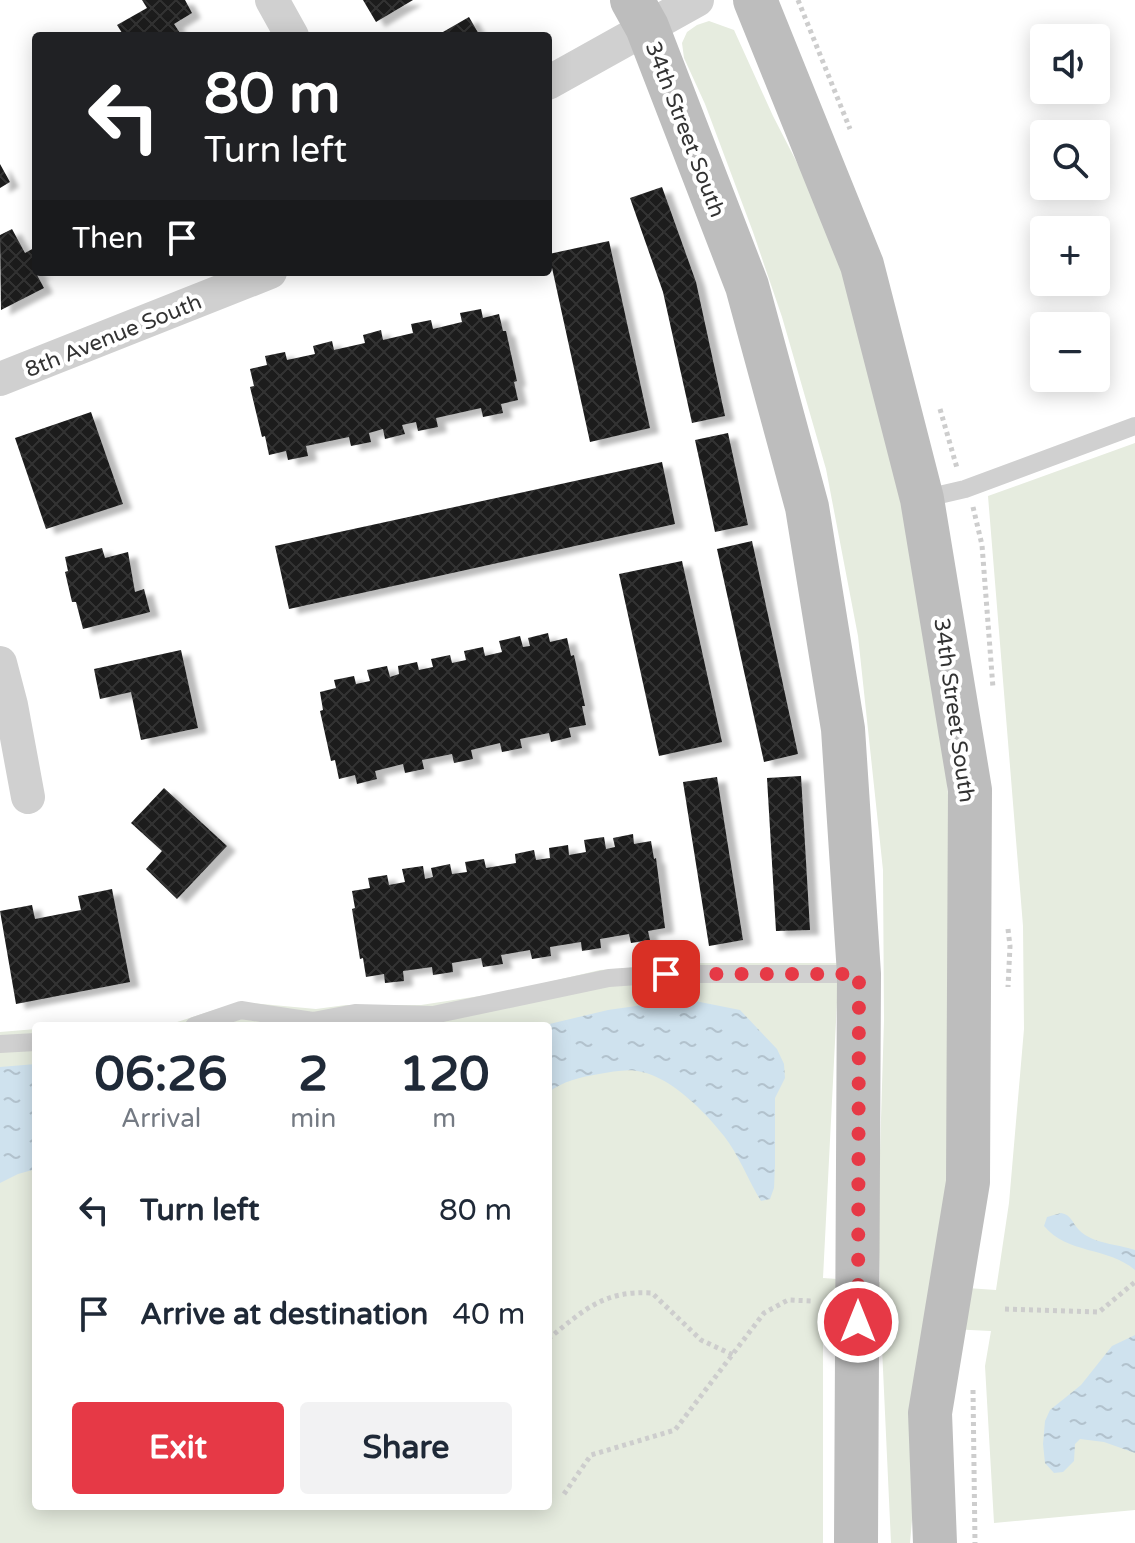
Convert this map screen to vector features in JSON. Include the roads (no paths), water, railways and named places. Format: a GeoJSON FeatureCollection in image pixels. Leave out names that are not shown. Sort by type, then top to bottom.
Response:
{"type":"FeatureCollection","features":[{"type":"Feature","properties":{"kind":"main road","name":"34th Street South"},"geometry":{"type":"LineString","coordinates":[[755,0],[862,265],[922,499],[970,790],[968,1182],[930,1413],[935,1543]]}},
{"type":"Feature","properties":{"kind":"main road","name":"34th Street South"},"geometry":{"type":"LineString","coordinates":[[639,14],[747,286],[807,507],[843,729],[859,974],[856,1543]]}},
{"type":"Feature","properties":{"kind":"street"},"geometry":{"type":"LineString","coordinates":[[272,0],[290,32]]}},
{"type":"Feature","properties":{"kind":"street"},"geometry":{"type":"LineString","coordinates":[[552,80],[639,14],[697,0]]}},
{"type":"Feature","properties":{"kind":"street","name":"8th Avenue South"},"geometry":{"type":"LineString","coordinates":[[0,379],[260,276]]}},
{"type":"Feature","properties":{"kind":"street"},"geometry":{"type":"LineString","coordinates":[[0,663],[28,797]]}},
{"type":"Feature","properties":{"kind":"lane"},"geometry":{"type":"LineString","coordinates":[[922,499],[965,489],[1135,426]]}},
{"type":"Feature","properties":{"kind":"lane"},"geometry":{"type":"LineString","coordinates":[[206,1022],[241,1010],[313,1021],[355,1013],[433,1015],[609,978],[666,974],[859,974]]}},
{"type":"Feature","properties":{"kind":"lane"},"geometry":{"type":"LineString","coordinates":[[0,1044],[32,1042]]}},
{"type":"Feature","properties":{"kind":"water"},"geometry":{"type":"Polygon","coordinates":[[[685,999],[740,1010],[777,1049],[784,1064],[785,1078],[775,1098],[774,1188],[770,1199],[761,1201],[729,1143],[708,1117],[677,1089],[654,1076],[631,1070],[620,1071],[579,1078],[552,1090],[552,1023],[608,1010],[685,999]]]}},
{"type":"Feature","properties":{"kind":"water"},"geometry":{"type":"Polygon","coordinates":[[[32,1064],[32,1170],[0,1183],[0,1067],[32,1064]]]}},
{"type":"Feature","properties":{"kind":"water"},"geometry":{"type":"Polygon","coordinates":[[[1061,1213],[1091,1238],[1135,1250],[1135,1270],[1113,1257],[1076,1246],[1053,1235],[1044,1226],[1047,1217],[1061,1213]]]}},
{"type":"Feature","properties":{"kind":"water"},"geometry":{"type":"Polygon","coordinates":[[[1135,1335],[1135,1453],[1104,1442],[1080,1439],[1075,1444],[1074,1461],[1063,1472],[1054,1473],[1045,1463],[1043,1444],[1045,1421],[1050,1410],[1081,1385],[1112,1346],[1135,1335]]]}}]}
